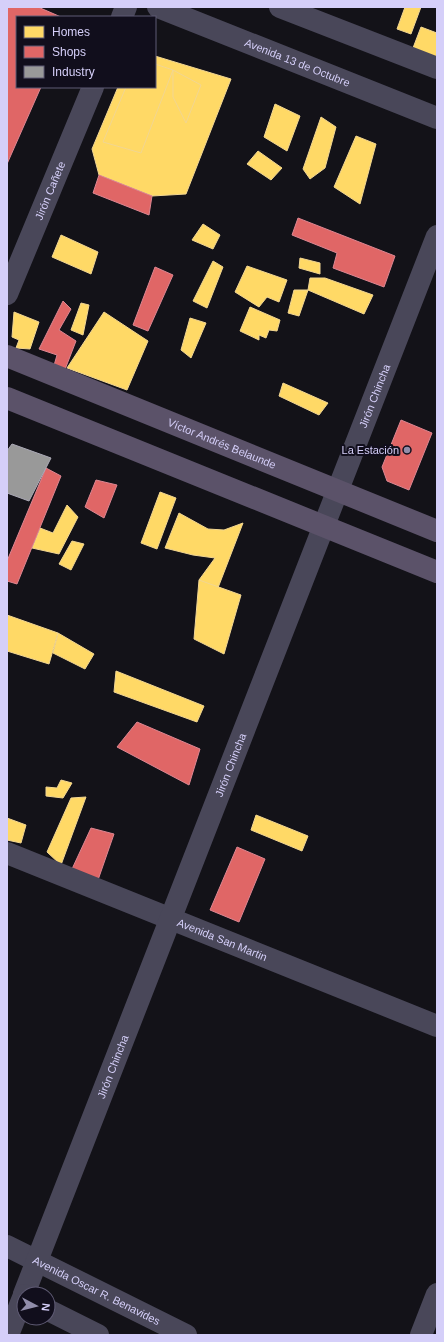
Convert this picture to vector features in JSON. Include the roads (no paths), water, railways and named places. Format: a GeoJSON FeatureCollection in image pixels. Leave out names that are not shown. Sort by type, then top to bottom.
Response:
{"type":"FeatureCollection","features":[{"type":"Feature","properties":{"kind":"main road","name":"Víctor Andrés Belaunde"},"geometry":{"type":"LineString","coordinates":[[7,356],[437,531]]}},
{"type":"Feature","properties":{"kind":"main road"},"geometry":{"type":"LineString","coordinates":[[7,398],[437,572]]}},
{"type":"Feature","properties":{"kind":"street","name":"Avenida 13 de Octubre"},"geometry":{"type":"LineString","coordinates":[[158,7],[437,118]]}},
{"type":"Feature","properties":{"kind":"street"},"geometry":{"type":"LineString","coordinates":[[280,7],[437,68]]}},
{"type":"Feature","properties":{"kind":"street","name":"Jirón Cañete"},"geometry":{"type":"LineString","coordinates":[[7,294],[93,88]]}},
{"type":"Feature","properties":{"kind":"street","name":"Jirón Chincha"},"geometry":{"type":"LineString","coordinates":[[24,1286],[37,1260],[437,236]]}},
{"type":"Feature","properties":{"kind":"street","name":"Avenida San Martin"},"geometry":{"type":"LineString","coordinates":[[7,853],[437,1026]]}},
{"type":"Feature","properties":{"kind":"street","name":"Avenida Oscar R. Benavides"},"geometry":{"type":"LineString","coordinates":[[7,1246],[186,1335]]}},
{"type":"Feature","properties":{"kind":"street"},"geometry":{"type":"LineString","coordinates":[[421,1335],[437,1294]]}},
{"type":"Feature","properties":{"kind":"street","name":"Jirón Chincha"},"geometry":{"type":"LineString","coordinates":[[8,1335],[16,1308]]}},
{"type":"Feature","properties":{"kind":"street"},"geometry":{"type":"LineString","coordinates":[[56,1314],[98,1335]]}},
{"type":"Feature","properties":{"kind":"place","name":"La Estación"},"geometry":{"type":"Point","coordinates":[407,450]}}]}
